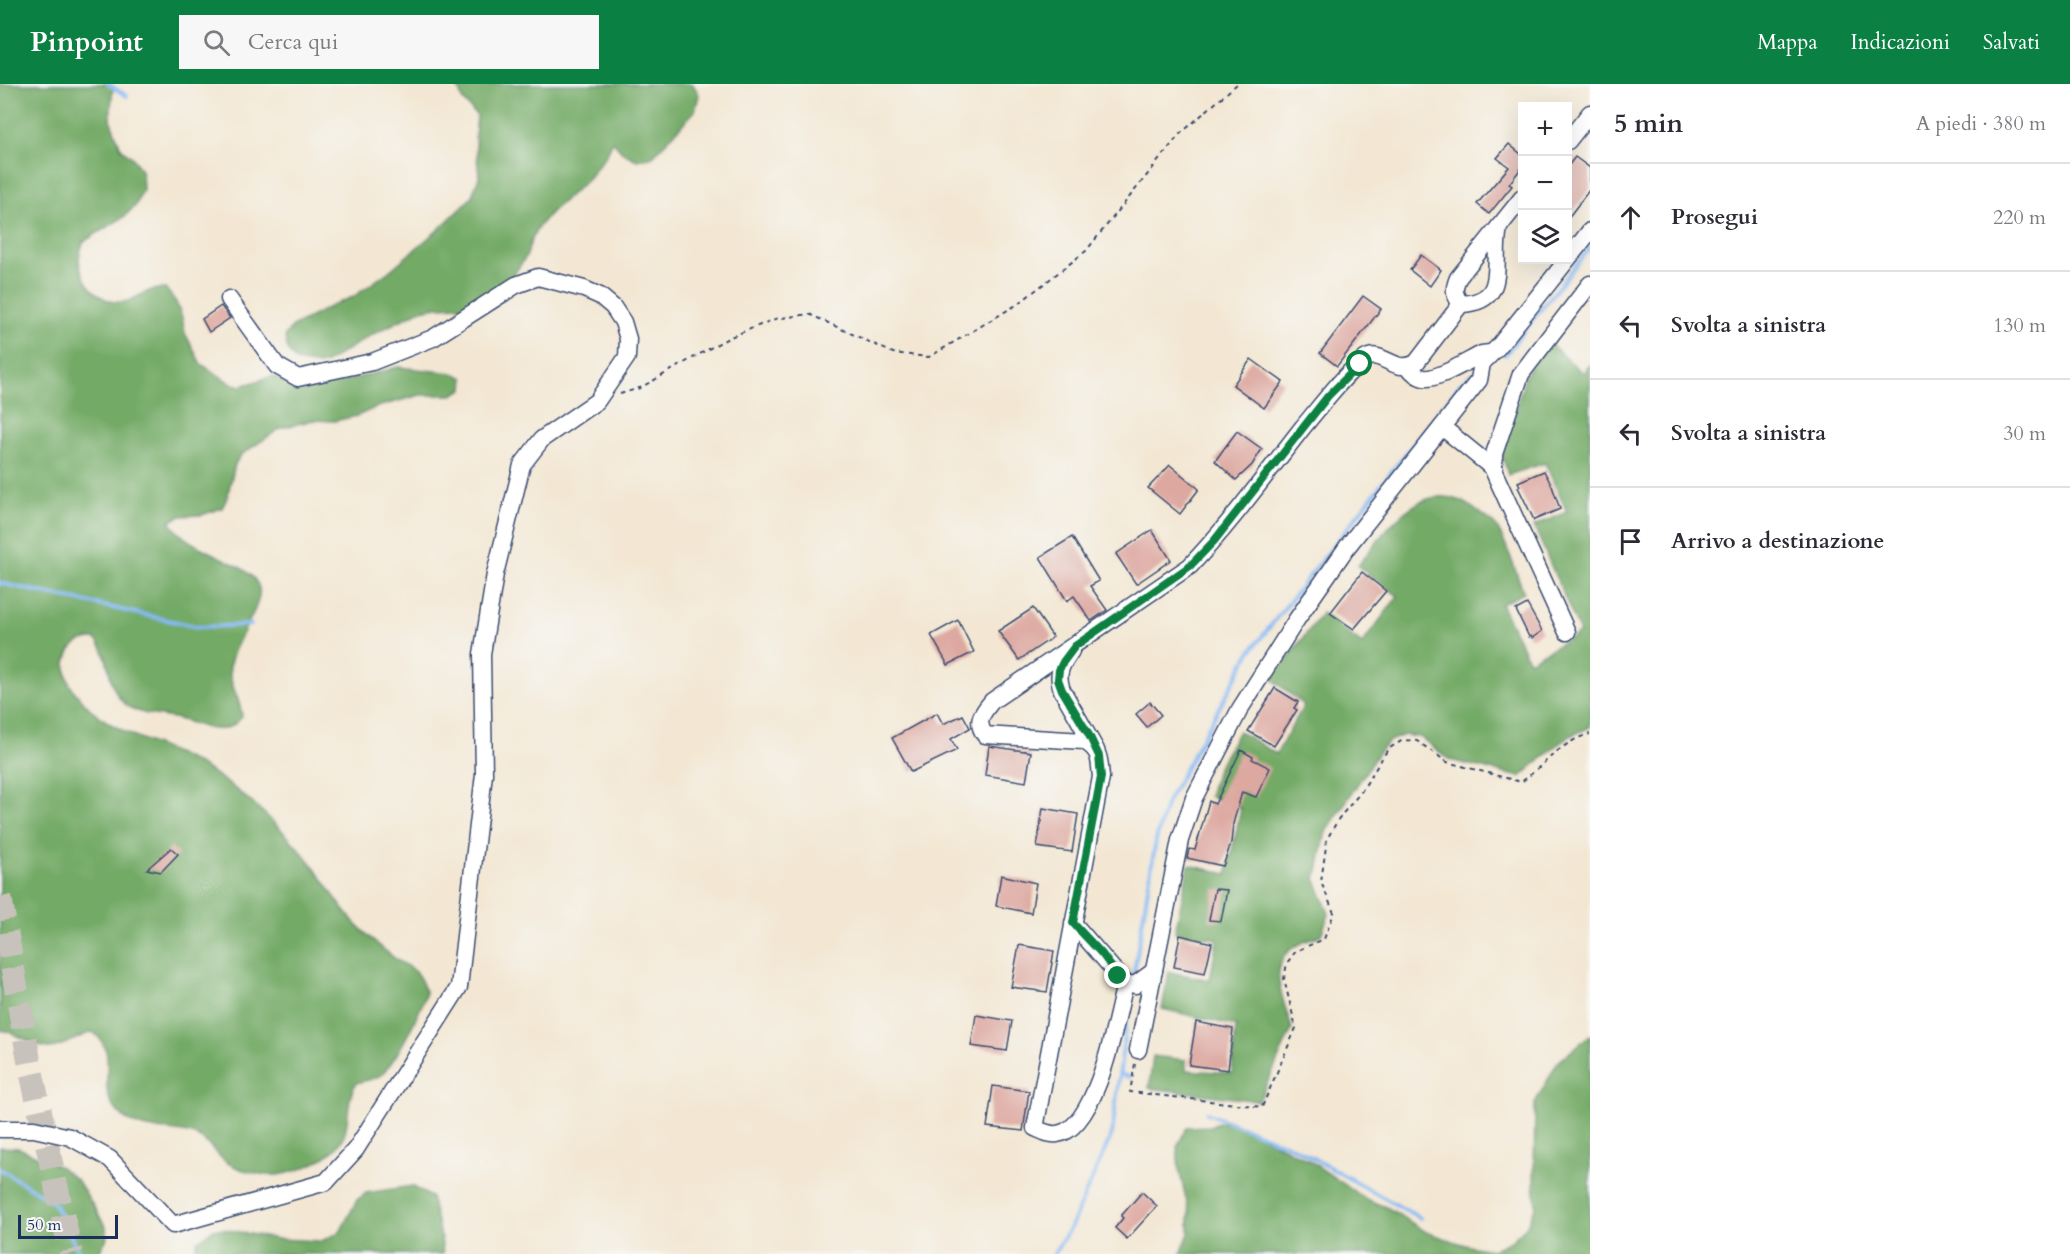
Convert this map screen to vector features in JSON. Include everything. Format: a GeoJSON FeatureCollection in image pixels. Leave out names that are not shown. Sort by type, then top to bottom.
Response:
{"type":"FeatureCollection","features":[{"type":"Feature","properties":{"kind":"street"},"geometry":{"type":"LineString","coordinates":[[1572,136],[1590,113]]}},
{"type":"Feature","properties":{"kind":"street"},"geometry":{"type":"LineString","coordinates":[[1461,304],[1455,296],[1454,286],[1458,278],[1518,203]]}},
{"type":"Feature","properties":{"kind":"street"},"geometry":{"type":"LineString","coordinates":[[1099,756],[1094,747],[1084,741],[986,735],[980,729],[980,719],[992,701],[1190,566],[1214,541],[1328,396],[1367,358],[1377,357],[1399,367],[1408,367],[1416,363],[1461,304],[1481,301],[1489,295],[1497,277],[1496,238],[1499,228]]}},
{"type":"Feature","properties":{"kind":"street"},"geometry":{"type":"LineString","coordinates":[[1138,1050],[1180,840],[1187,816],[1240,709],[1297,619],[1347,547],[1479,380],[1482,363],[1498,347],[1590,231]]}},
{"type":"Feature","properties":{"kind":"street"},"geometry":{"type":"LineString","coordinates":[[0,1129],[34,1130],[70,1137],[80,1142],[110,1159],[173,1225],[326,1182],[356,1149],[459,987],[484,774],[482,654],[495,574],[522,465],[542,439],[597,401],[627,357],[628,339],[623,322],[613,307],[600,296],[584,289],[538,278],[516,285],[433,338],[372,362],[298,378],[277,366],[229,299]]}},
{"type":"Feature","properties":{"kind":"street"},"geometry":{"type":"LineString","coordinates":[[1567,632],[1494,469],[1494,454],[1521,375],[1590,284]]}},
{"type":"Feature","properties":{"kind":"street"},"geometry":{"type":"LineString","coordinates":[[1408,367],[1412,372],[1424,378],[1435,377],[1482,354],[1490,353]]}},
{"type":"Feature","properties":{"kind":"street"},"geometry":{"type":"LineString","coordinates":[[1442,427],[1494,469]]}},
{"type":"Feature","properties":{"kind":"street"},"geometry":{"type":"LineString","coordinates":[[1075,646],[1063,662],[1058,679],[1099,756],[1101,777],[1035,1128],[1058,1134],[1069,1130],[1092,1102],[1129,984],[1154,971]]}},
{"type":"Feature","properties":{"kind":"street"},"geometry":{"type":"LineString","coordinates":[[1073,923],[1129,984]]}},
{"type":"Feature","properties":{"kind":"path"},"geometry":{"type":"LineString","coordinates":[[597,401],[640,388],[728,338],[775,319],[809,314],[893,353],[929,357],[1018,304],[1086,251],[1180,134],[1237,84]]}},
{"type":"Feature","properties":{"kind":"path"},"geometry":{"type":"LineString","coordinates":[[1138,1050],[1130,1092],[1262,1107],[1296,1028],[1284,979],[1287,963],[1296,951],[1324,939],[1334,913],[1321,882],[1327,839],[1339,818],[1361,792],[1388,749],[1403,740],[1417,741],[1447,762],[1521,782],[1541,768],[1566,743],[1590,734]]}},
{"type":"Feature","properties":{"kind":"green space"},"geometry":{"type":"Polygon","coordinates":[[[0,84],[109,84],[113,87],[110,119],[121,148],[133,158],[142,172],[143,189],[136,205],[124,217],[83,242],[79,260],[83,276],[93,290],[114,302],[134,299],[152,290],[166,289],[176,302],[185,333],[201,364],[230,383],[241,386],[273,376],[291,387],[314,389],[398,367],[453,373],[464,378],[463,389],[452,395],[420,395],[377,407],[357,416],[334,421],[313,420],[281,428],[241,455],[235,464],[227,498],[222,508],[202,515],[181,516],[170,521],[178,532],[190,541],[245,570],[254,578],[259,588],[257,604],[231,660],[230,675],[242,717],[234,724],[223,729],[212,729],[130,708],[114,689],[101,646],[95,639],[85,640],[71,649],[66,665],[66,674],[74,691],[102,718],[118,728],[205,768],[247,799],[275,824],[300,849],[352,920],[382,948],[414,971],[422,983],[426,993],[423,1001],[392,1062],[379,1076],[356,1083],[351,1096],[344,1136],[339,1144],[322,1159],[299,1170],[276,1175],[257,1174],[224,1160],[197,1136],[146,1128],[126,1119],[110,1101],[107,1091],[106,1051],[93,1032],[59,1046],[48,1048],[0,1030],[0,84]]]}},
{"type":"Feature","properties":{"kind":"green space"},"geometry":{"type":"Polygon","coordinates":[[[457,84],[693,84],[699,95],[695,111],[652,157],[637,160],[623,153],[613,141],[606,155],[587,180],[539,226],[531,240],[527,255],[511,279],[484,296],[460,306],[421,310],[371,335],[326,363],[319,365],[296,361],[287,350],[285,335],[294,326],[353,297],[388,272],[439,229],[471,198],[479,177],[475,136],[477,116],[462,99],[457,84]]]}},
{"type":"Feature","properties":{"kind":"green space"},"geometry":{"type":"Polygon","coordinates":[[[1549,343],[1583,373],[1590,365],[1590,727],[1566,738],[1520,777],[1450,760],[1420,737],[1404,735],[1389,741],[1378,753],[1326,832],[1316,880],[1329,914],[1321,935],[1294,947],[1285,955],[1280,964],[1279,985],[1292,1029],[1259,1101],[1149,1088],[1153,1056],[1186,1060],[1186,1070],[1232,1073],[1236,1026],[1162,1009],[1169,972],[1210,980],[1217,939],[1175,932],[1189,865],[1227,874],[1241,809],[1209,796],[1217,769],[1239,731],[1276,754],[1304,705],[1272,679],[1322,613],[1362,644],[1398,596],[1358,566],[1395,521],[1424,500],[1441,497],[1458,500],[1482,514],[1493,523],[1499,532],[1524,593],[1501,604],[1529,661],[1580,633],[1534,526],[1567,512],[1545,463],[1508,475],[1502,454],[1526,374],[1549,343]]]}},
{"type":"Feature","properties":{"kind":"green space"},"geometry":{"type":"Polygon","coordinates":[[[1590,1035],[1590,1254],[1181,1254],[1189,1233],[1189,1211],[1179,1169],[1177,1147],[1187,1127],[1210,1126],[1230,1120],[1310,1161],[1366,1199],[1388,1208],[1426,1232],[1468,1246],[1492,1250],[1511,1241],[1526,1227],[1536,1206],[1535,1103],[1557,1063],[1590,1035]]]}},
{"type":"Feature","properties":{"kind":"green space"},"geometry":{"type":"Polygon","coordinates":[[[0,1147],[19,1148],[60,1167],[78,1181],[106,1227],[107,1238],[98,1254],[0,1254],[0,1147]]]}},
{"type":"Feature","properties":{"kind":"green space"},"geometry":{"type":"Polygon","coordinates":[[[412,1186],[431,1197],[443,1254],[194,1254],[197,1241],[214,1229],[277,1239],[322,1241],[340,1232],[357,1200],[366,1193],[412,1186]]]}},
{"type":"Feature","properties":{"kind":"building"},"geometry":{"type":"Polygon","coordinates":[[[1509,144],[1518,152],[1518,172],[1509,184],[1512,186],[1489,214],[1477,204],[1509,167],[1497,158],[1509,144]]]}},
{"type":"Feature","properties":{"kind":"building"},"geometry":{"type":"Polygon","coordinates":[[[1575,157],[1590,168],[1590,189],[1572,213],[1572,210],[1572,161],[1575,157]]]}},
{"type":"Feature","properties":{"kind":"building"},"geometry":{"type":"Polygon","coordinates":[[[1421,255],[1441,270],[1430,286],[1410,270],[1421,255]]]}},
{"type":"Feature","properties":{"kind":"building"},"geometry":{"type":"Polygon","coordinates":[[[1363,296],[1381,309],[1337,366],[1320,353],[1363,296]]]}},
{"type":"Feature","properties":{"kind":"building"},"geometry":{"type":"Polygon","coordinates":[[[221,306],[230,318],[209,332],[202,319],[221,306]]]}},
{"type":"Feature","properties":{"kind":"building"},"geometry":{"type":"Polygon","coordinates":[[[1251,359],[1283,382],[1264,408],[1233,385],[1251,359]]]}},
{"type":"Feature","properties":{"kind":"building"},"geometry":{"type":"Polygon","coordinates":[[[1237,431],[1262,449],[1252,465],[1236,480],[1215,461],[1237,431]]]}},
{"type":"Feature","properties":{"kind":"building"},"geometry":{"type":"Polygon","coordinates":[[[1170,465],[1199,489],[1180,514],[1148,488],[1170,465]]]}},
{"type":"Feature","properties":{"kind":"building"},"geometry":{"type":"Polygon","coordinates":[[[1544,471],[1560,509],[1534,520],[1518,487],[1520,486],[1518,482],[1544,471]]]}},
{"type":"Feature","properties":{"kind":"building"},"geometry":{"type":"Polygon","coordinates":[[[1152,530],[1171,560],[1136,584],[1116,554],[1152,530]]]}},
{"type":"Feature","properties":{"kind":"building"},"geometry":{"type":"Polygon","coordinates":[[[1072,537],[1099,581],[1090,586],[1107,610],[1091,621],[1074,596],[1067,601],[1040,557],[1072,537]]]}},
{"type":"Feature","properties":{"kind":"building"},"geometry":{"type":"Polygon","coordinates":[[[1362,572],[1386,591],[1354,629],[1330,613],[1362,572]]]}},
{"type":"Feature","properties":{"kind":"building"},"geometry":{"type":"Polygon","coordinates":[[[1527,604],[1542,631],[1532,638],[1529,637],[1516,610],[1527,604]]]}},
{"type":"Feature","properties":{"kind":"building"},"geometry":{"type":"Polygon","coordinates":[[[1033,608],[1053,637],[1019,660],[998,631],[1033,608]]]}},
{"type":"Feature","properties":{"kind":"building"},"geometry":{"type":"Polygon","coordinates":[[[958,620],[974,652],[948,665],[931,635],[958,620]]]}},
{"type":"Feature","properties":{"kind":"building"},"geometry":{"type":"Polygon","coordinates":[[[1275,688],[1298,702],[1294,708],[1297,710],[1274,746],[1248,731],[1275,688]]]}},
{"type":"Feature","properties":{"kind":"building"},"geometry":{"type":"Polygon","coordinates":[[[1150,702],[1161,715],[1147,727],[1136,714],[1150,702]]]}},
{"type":"Feature","properties":{"kind":"building"},"geometry":{"type":"Polygon","coordinates":[[[937,713],[943,724],[963,715],[970,728],[951,739],[957,750],[911,772],[892,738],[937,713]]]}},
{"type":"Feature","properties":{"kind":"building"},"geometry":{"type":"Polygon","coordinates":[[[989,746],[1031,752],[1026,782],[985,775],[989,746]]]}},
{"type":"Feature","properties":{"kind":"building"},"geometry":{"type":"Polygon","coordinates":[[[1241,750],[1253,757],[1252,759],[1270,768],[1256,797],[1242,792],[1233,824],[1231,843],[1223,866],[1187,858],[1189,849],[1195,850],[1209,801],[1215,804],[1241,750]]]}},
{"type":"Feature","properties":{"kind":"building"},"geometry":{"type":"Polygon","coordinates":[[[1043,808],[1078,814],[1072,852],[1037,847],[1043,808]]]}},
{"type":"Feature","properties":{"kind":"building"},"geometry":{"type":"Polygon","coordinates":[[[171,848],[178,854],[161,872],[147,869],[171,848]]]}},
{"type":"Feature","properties":{"kind":"building"},"geometry":{"type":"Polygon","coordinates":[[[1001,875],[1036,883],[1031,913],[996,906],[1001,875]]]}},
{"type":"Feature","properties":{"kind":"building"},"geometry":{"type":"Polygon","coordinates":[[[1215,889],[1227,890],[1221,921],[1209,920],[1215,889]]]}},
{"type":"Feature","properties":{"kind":"building"},"geometry":{"type":"Polygon","coordinates":[[[1180,935],[1212,943],[1205,973],[1174,967],[1180,935]]]}},
{"type":"Feature","properties":{"kind":"building"},"geometry":{"type":"Polygon","coordinates":[[[1019,945],[1054,951],[1047,992],[1011,987],[1019,945]]]}},
{"type":"Feature","properties":{"kind":"building"},"geometry":{"type":"Polygon","coordinates":[[[976,1015],[1012,1021],[1007,1051],[971,1046],[976,1015]]]}},
{"type":"Feature","properties":{"kind":"building"},"geometry":{"type":"Polygon","coordinates":[[[1196,1022],[1233,1029],[1228,1070],[1189,1065],[1196,1022]]]}},
{"type":"Feature","properties":{"kind":"building"},"geometry":{"type":"Polygon","coordinates":[[[993,1086],[1029,1091],[1023,1131],[987,1127],[993,1086]]]}},
{"type":"Feature","properties":{"kind":"building"},"geometry":{"type":"Polygon","coordinates":[[[1142,1192],[1157,1206],[1127,1239],[1115,1228],[1123,1218],[1121,1216],[1142,1192]]]}},
{"type":"Feature","properties":{"kind":"waterway"},"geometry":{"type":"LineString","coordinates":[[108,84],[127,96]]}},
{"type":"Feature","properties":{"kind":"waterway"},"geometry":{"type":"LineString","coordinates":[[1505,355],[1590,247]]}},
{"type":"Feature","properties":{"kind":"waterway"},"geometry":{"type":"LineString","coordinates":[[1133,978],[1156,840],[1167,802],[1250,652],[1462,382],[1472,374]]}},
{"type":"Feature","properties":{"kind":"waterway"},"geometry":{"type":"LineString","coordinates":[[0,583],[199,627],[251,625]]}},
{"type":"Feature","properties":{"kind":"waterway"},"geometry":{"type":"LineString","coordinates":[[1054,1254],[1071,1226],[1112,1134],[1128,1006]]}},
{"type":"Feature","properties":{"kind":"waterway"},"geometry":{"type":"LineString","coordinates":[[1119,1074],[1129,1077]]}},
{"type":"Feature","properties":{"kind":"waterway"},"geometry":{"type":"LineString","coordinates":[[1207,1113],[1295,1148],[1420,1218]]}},
{"type":"Feature","properties":{"kind":"waterway"},"geometry":{"type":"LineString","coordinates":[[0,1169],[53,1202],[80,1254]]}},
{"type":"Feature","properties":{"kind":"tunnel"},"geometry":{"type":"LineString","coordinates":[[0,897],[30,1066],[71,1254]]}},
{"type":"Feature","properties":{"kind":"route"},"geometry":{"type":"LineString","coordinates":[[1118,976],[1102,954],[1073,923],[1101,777],[1099,756],[1062,690],[1058,679],[1059,670],[1075,646],[1190,566],[1214,541],[1328,396],[1360,364]]}}]}
